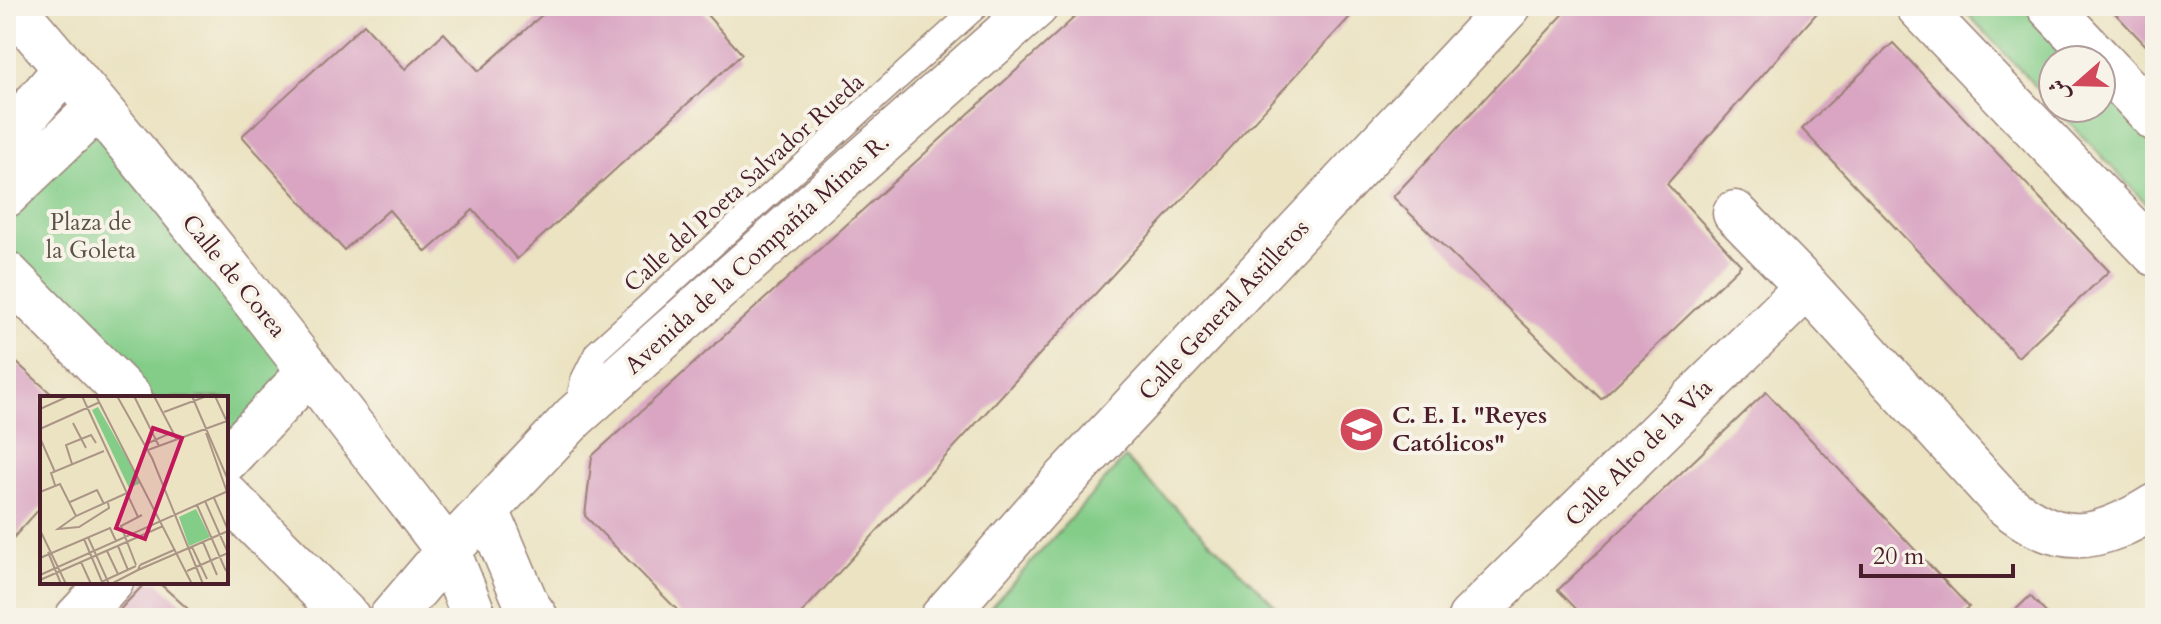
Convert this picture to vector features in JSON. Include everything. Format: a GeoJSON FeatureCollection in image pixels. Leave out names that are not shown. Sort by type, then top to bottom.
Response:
{"type":"FeatureCollection","features":[{"type":"Feature","properties":{"kind":"street","name":"Calle de Corea"},"geometry":{"type":"LineString","coordinates":[[12,6],[66,68],[310,371],[448,551],[475,618]]}},
{"type":"Feature","properties":{"kind":"street","name":"Avenida de la Compañía Minas R."},"geometry":{"type":"LineString","coordinates":[[391,618],[448,551],[574,417],[1036,6]]}},
{"type":"Feature","properties":{"kind":"street","name":"Calle General Astilleros"},"geometry":{"type":"LineString","coordinates":[[942,618],[1043,503],[1509,6]]}},
{"type":"Feature","properties":{"kind":"street"},"geometry":{"type":"LineString","coordinates":[[1918,6],[2155,254]]}},
{"type":"Feature","properties":{"kind":"street"},"geometry":{"type":"LineString","coordinates":[[2049,6],[2084,44]]}},
{"type":"Feature","properties":{"kind":"street"},"geometry":{"type":"LineString","coordinates":[[6,139],[66,68]]}},
{"type":"Feature","properties":{"kind":"street"},"geometry":{"type":"LineString","coordinates":[[2117,79],[2155,119]]}},
{"type":"Feature","properties":{"kind":"street"},"geometry":{"type":"LineString","coordinates":[[6,195],[97,108]]}},
{"type":"Feature","properties":{"kind":"street"},"geometry":{"type":"LineString","coordinates":[[1735,213],[1807,287],[2004,503],[2025,520],[2043,530],[2065,536],[2086,535],[2128,523],[2155,506]]}},
{"type":"Feature","properties":{"kind":"street"},"geometry":{"type":"LineString","coordinates":[[6,273],[128,396]]}},
{"type":"Feature","properties":{"kind":"street","name":"Calle Alto de la Vía"},"geometry":{"type":"LineString","coordinates":[[1470,618],[1807,287]]}},
{"type":"Feature","properties":{"kind":"street"},"geometry":{"type":"LineString","coordinates":[[228,458],[310,371]]}},
{"type":"Feature","properties":{"kind":"street"},"geometry":{"type":"LineString","coordinates":[[228,497],[348,618]]}},
{"type":"Feature","properties":{"kind":"street"},"geometry":{"type":"LineString","coordinates":[[487,510],[527,605],[536,618]]}},
{"type":"Feature","properties":{"kind":"street"},"geometry":{"type":"LineString","coordinates":[[77,618],[109,584]]}},
{"type":"Feature","properties":{"kind":"lane","name":"Calle del Poeta Salvador Rueda"},"geometry":{"type":"LineString","coordinates":[[574,417],[582,380],[596,352],[978,6]]}},
{"type":"Feature","properties":{"kind":"green space"},"geometry":{"type":"Polygon","coordinates":[[[1960,6],[2025,6],[2061,44],[2037,44],[2037,88],[1960,6]]]}},
{"type":"Feature","properties":{"kind":"green space"},"geometry":{"type":"Polygon","coordinates":[[[2117,104],[2155,144],[2155,213],[2071,124],[2117,124],[2117,104]]]}},
{"type":"Feature","properties":{"kind":"green space","name":"Plaza de la Goleta"},"geometry":{"type":"Polygon","coordinates":[[[94,123],[302,371],[228,438],[228,396],[147,396],[6,258],[6,214],[94,123]]]}},
{"type":"Feature","properties":{"kind":"green space"},"geometry":{"type":"Polygon","coordinates":[[[1125,458],[1288,618],[981,618],[1125,458]]]}},
{"type":"Feature","properties":{"kind":"building"},"geometry":{"type":"Polygon","coordinates":[[[552,6],[699,6],[742,54],[517,259],[473,210],[426,252],[389,210],[344,250],[242,136],[364,24],[405,69],[444,33],[479,71],[552,6]]]}},
{"type":"Feature","properties":{"kind":"building"},"geometry":{"type":"Polygon","coordinates":[[[1087,6],[1360,6],[797,618],[685,618],[585,516],[592,456],[1087,6]]]}},
{"type":"Feature","properties":{"kind":"building"},"geometry":{"type":"Polygon","coordinates":[[[1571,6],[1823,6],[1667,184],[1741,265],[1601,399],[1393,197],[1571,6]]]}},
{"type":"Feature","properties":{"kind":"building"},"geometry":{"type":"Polygon","coordinates":[[[2108,6],[2155,6],[2155,55],[2108,6]]]}},
{"type":"Feature","properties":{"kind":"building"},"geometry":{"type":"Polygon","coordinates":[[[1893,43],[2109,271],[2018,357],[1802,129],[1893,43]]]}},
{"type":"Feature","properties":{"kind":"building"},"geometry":{"type":"Polygon","coordinates":[[[6,353],[54,396],[40,396],[40,508],[6,546],[6,353]]]}},
{"type":"Feature","properties":{"kind":"building"},"geometry":{"type":"Polygon","coordinates":[[[1766,392],[1969,607],[1957,618],[1585,618],[1558,590],[1766,392]]]}},
{"type":"Feature","properties":{"kind":"building"},"geometry":{"type":"Polygon","coordinates":[[[144,584],[160,584],[198,618],[112,618],[144,584]]]}},
{"type":"Feature","properties":{"kind":"building"},"geometry":{"type":"Polygon","coordinates":[[[2030,596],[2051,618],[2007,618],[2030,596]]]}},
{"type":"Feature","properties":{"kind":"place","name":"C. E. I. \"Reyes Católicos\""},"geometry":{"type":"Point","coordinates":[1361,429]}}]}
